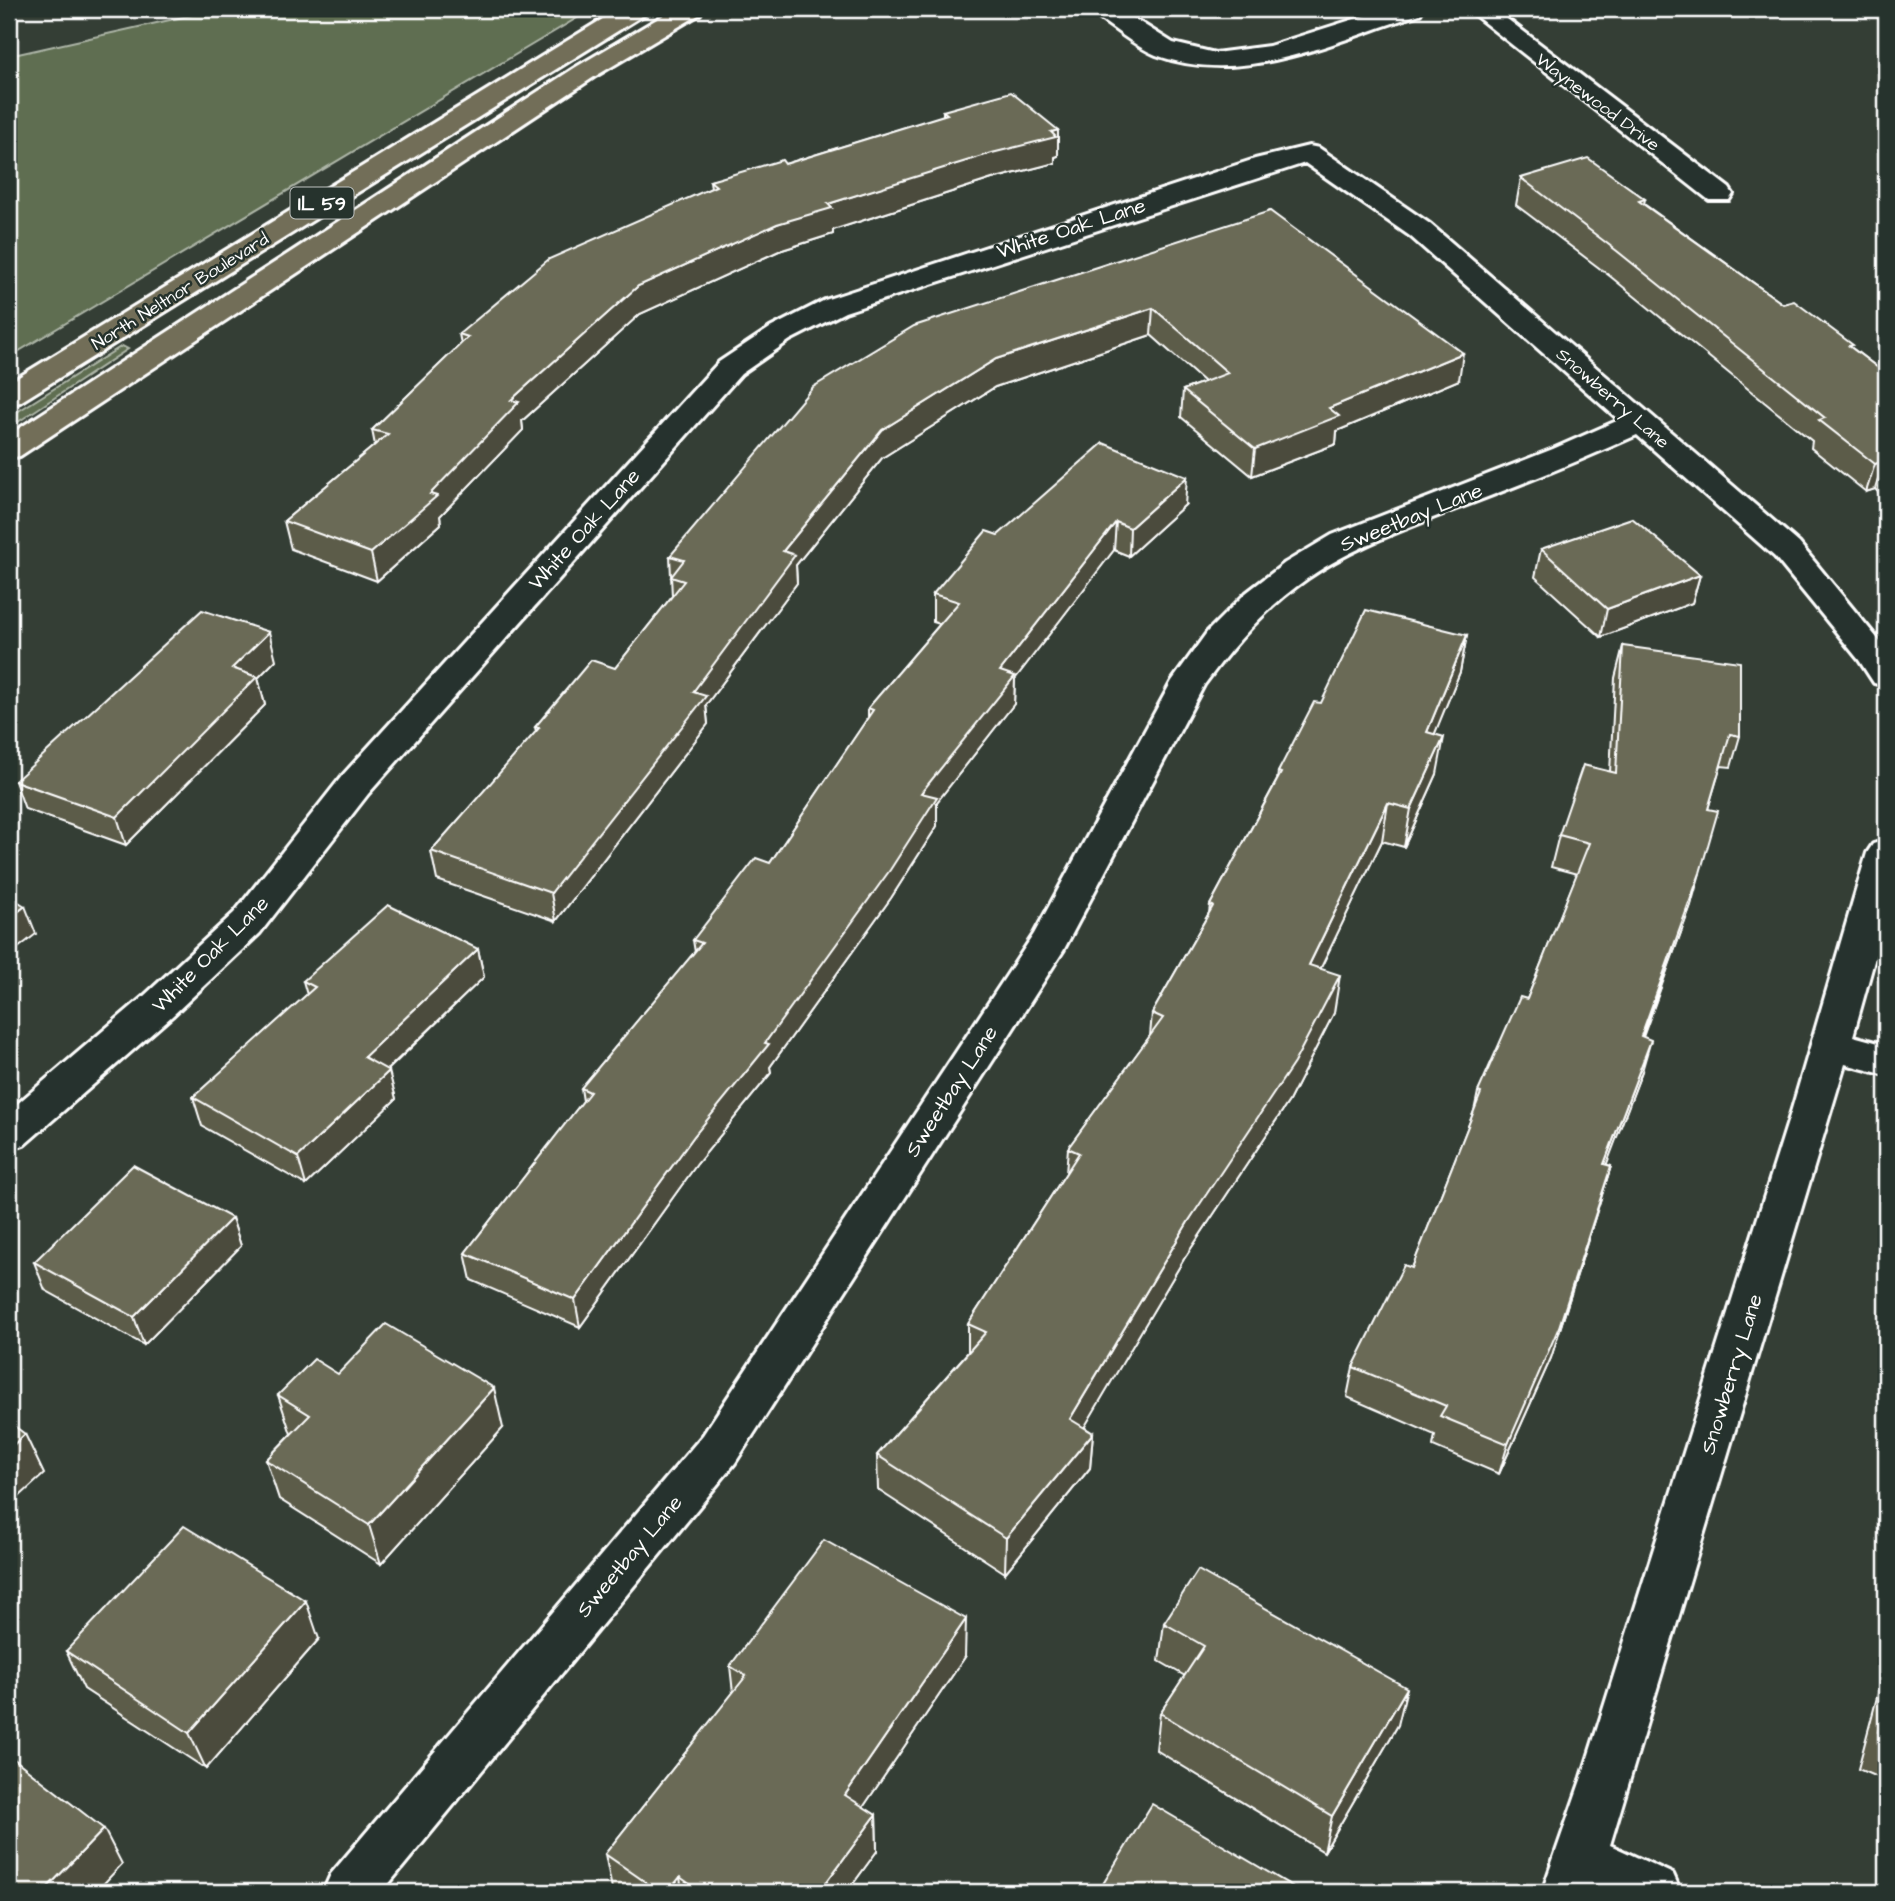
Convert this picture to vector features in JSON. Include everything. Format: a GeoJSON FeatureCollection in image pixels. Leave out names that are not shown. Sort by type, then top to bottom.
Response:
{"type":"FeatureCollection","features":[{"type":"Feature","properties":{"kind":"main road","name":"North Neltnor Boulevard"},"geometry":{"type":"LineString","coordinates":[[9,396],[636,9]]}},
{"type":"Feature","properties":{"kind":"main road","name":"North Neltnor Boulevard"},"geometry":{"type":"LineString","coordinates":[[9,449],[573,79],[691,9]]}},
{"type":"Feature","properties":{"kind":"street"},"geometry":{"type":"LineString","coordinates":[[1102,9],[1164,49],[1215,61],[1272,53],[1411,9]]}},
{"type":"Feature","properties":{"kind":"street","name":"Waynewood Drive"},"geometry":{"type":"LineString","coordinates":[[1479,9],[1567,80],[1718,194]]}},
{"type":"Feature","properties":{"kind":"street","name":"Snowberry Lane"},"geometry":{"type":"LineString","coordinates":[[1309,154],[1420,230],[1787,550],[1871,652],[1886,675]]}},
{"type":"Feature","properties":{"kind":"street","name":"White Oak Lane"},"geometry":{"type":"LineString","coordinates":[[9,1134],[158,1006],[247,923],[355,785],[730,368],[780,334],[835,306],[1265,165],[1309,154]]}},
{"type":"Feature","properties":{"kind":"street","name":"Sweetbay Lane"},"geometry":{"type":"LineString","coordinates":[[349,1892],[719,1449],[1049,941],[1189,681],[1220,639],[1258,600],[1297,570],[1344,542],[1564,456],[1640,422]]}},
{"type":"Feature","properties":{"kind":"street","name":"Snowberry Lane"},"geometry":{"type":"LineString","coordinates":[[1575,1875],[1832,1045],[1886,853]]}},
{"type":"Feature","properties":{"kind":"street"},"geometry":{"type":"LineString","coordinates":[[1832,1045],[1886,1060]]}},
{"type":"Feature","properties":{"kind":"street"},"geometry":{"type":"LineString","coordinates":[[1575,1875],[1655,1892]]}},
{"type":"Feature","properties":{"kind":"green space"},"geometry":{"type":"Polygon","coordinates":[[[219,9],[592,9],[9,357],[9,56],[219,9]]]}},
{"type":"Feature","properties":{"kind":"green space"},"geometry":{"type":"Polygon","coordinates":[[[122,346],[128,349],[9,428],[9,417],[122,346]]]}},
{"type":"Feature","properties":{"kind":"building"},"geometry":{"type":"Polygon","coordinates":[[[1011,92],[1058,130],[1051,132],[1056,137],[992,153],[828,204],[832,208],[777,224],[638,286],[511,400],[519,402],[430,494],[437,496],[371,553],[284,521],[388,434],[372,430],[468,337],[459,334],[549,259],[716,186],[710,181],[782,160],[785,164],[947,114],[943,111],[1011,92]]]}},
{"type":"Feature","properties":{"kind":"building"},"geometry":{"type":"Polygon","coordinates":[[[1588,158],[1645,199],[1639,201],[1783,304],[1794,301],[1853,345],[1849,346],[1886,374],[1886,464],[1884,461],[1875,464],[1819,420],[1825,418],[1617,251],[1521,178],[1588,158]]]}},
{"type":"Feature","properties":{"kind":"building"},"geometry":{"type":"Polygon","coordinates":[[[1270,211],[1463,353],[1329,408],[1339,416],[1255,449],[1183,390],[1228,373],[1153,308],[996,359],[882,430],[783,551],[795,555],[693,692],[706,696],[551,893],[431,851],[539,728],[535,727],[591,660],[615,668],[684,581],[671,577],[684,560],[670,556],[813,387],[914,326],[1270,211]]]}},
{"type":"Feature","properties":{"kind":"building"},"geometry":{"type":"Polygon","coordinates":[[[1103,443],[1187,477],[1130,528],[1116,522],[1000,671],[1015,676],[921,793],[937,797],[890,870],[765,1043],[769,1044],[694,1136],[575,1300],[465,1253],[590,1092],[581,1088],[702,943],[693,940],[756,858],[770,863],[873,710],[868,708],[959,602],[933,594],[986,531],[998,535],[1103,443]]]}},
{"type":"Feature","properties":{"kind":"building"},"geometry":{"type":"Polygon","coordinates":[[[1632,518],[1700,575],[1607,609],[1541,549],[1632,518]]]}},
{"type":"Feature","properties":{"kind":"building"},"geometry":{"type":"Polygon","coordinates":[[[202,610],[269,632],[232,668],[257,677],[117,817],[15,781],[202,610]]]}},
{"type":"Feature","properties":{"kind":"building"},"geometry":{"type":"Polygon","coordinates":[[[1366,610],[1467,635],[1427,732],[1444,737],[1411,809],[1388,803],[1309,965],[1340,975],[1294,1063],[1188,1222],[1070,1419],[1093,1433],[1006,1538],[877,1455],[986,1332],[968,1324],[1079,1153],[1068,1148],[1163,1018],[1152,1013],[1213,906],[1210,905],[1281,773],[1278,772],[1314,702],[1321,703],[1366,610]]]}},
{"type":"Feature","properties":{"kind":"building"},"geometry":{"type":"Polygon","coordinates":[[[1623,646],[1740,662],[1740,736],[1730,734],[1708,809],[1718,811],[1700,873],[1641,1036],[1651,1040],[1604,1164],[1611,1166],[1559,1327],[1508,1444],[1440,1416],[1446,1406],[1353,1367],[1404,1265],[1412,1268],[1481,1093],[1478,1092],[1520,997],[1527,999],[1589,843],[1559,835],[1583,765],[1616,773],[1623,646]]]}},
{"type":"Feature","properties":{"kind":"building"},"geometry":{"type":"Polygon","coordinates":[[[9,896],[25,906],[9,919],[9,896]]]}},
{"type":"Feature","properties":{"kind":"building"},"geometry":{"type":"Polygon","coordinates":[[[388,905],[478,949],[364,1057],[389,1071],[298,1157],[193,1097],[315,987],[303,981],[388,905]]]}},
{"type":"Feature","properties":{"kind":"building"},"geometry":{"type":"Polygon","coordinates":[[[133,1165],[232,1218],[134,1317],[34,1262],[133,1165]]]}},
{"type":"Feature","properties":{"kind":"building"},"geometry":{"type":"Polygon","coordinates":[[[386,1324],[494,1388],[369,1525],[266,1460],[310,1415],[278,1395],[314,1359],[338,1374],[386,1324]]]}},
{"type":"Feature","properties":{"kind":"building"},"geometry":{"type":"Polygon","coordinates":[[[9,1422],[25,1434],[9,1449],[9,1422]]]}},
{"type":"Feature","properties":{"kind":"building"},"geometry":{"type":"Polygon","coordinates":[[[184,1526],[306,1601],[189,1733],[66,1651],[184,1526]]]}},
{"type":"Feature","properties":{"kind":"building"},"geometry":{"type":"Polygon","coordinates":[[[824,1540],[966,1619],[845,1795],[876,1815],[819,1892],[701,1892],[680,1877],[668,1892],[660,1892],[605,1854],[746,1676],[730,1666],[824,1540]]]}},
{"type":"Feature","properties":{"kind":"building"},"geometry":{"type":"Polygon","coordinates":[[[1198,1570],[1407,1688],[1332,1816],[1160,1713],[1204,1646],[1164,1623],[1198,1570]]]}},
{"type":"Feature","properties":{"kind":"building"},"geometry":{"type":"Polygon","coordinates":[[[1886,1700],[1886,1735],[1878,1732],[1886,1700]]]}},
{"type":"Feature","properties":{"kind":"building"},"geometry":{"type":"Polygon","coordinates":[[[9,1755],[104,1829],[43,1892],[9,1892],[9,1755]]]}},
{"type":"Feature","properties":{"kind":"building"},"geometry":{"type":"Polygon","coordinates":[[[1152,1804],[1302,1892],[1098,1892],[1152,1804]]]}}]}
